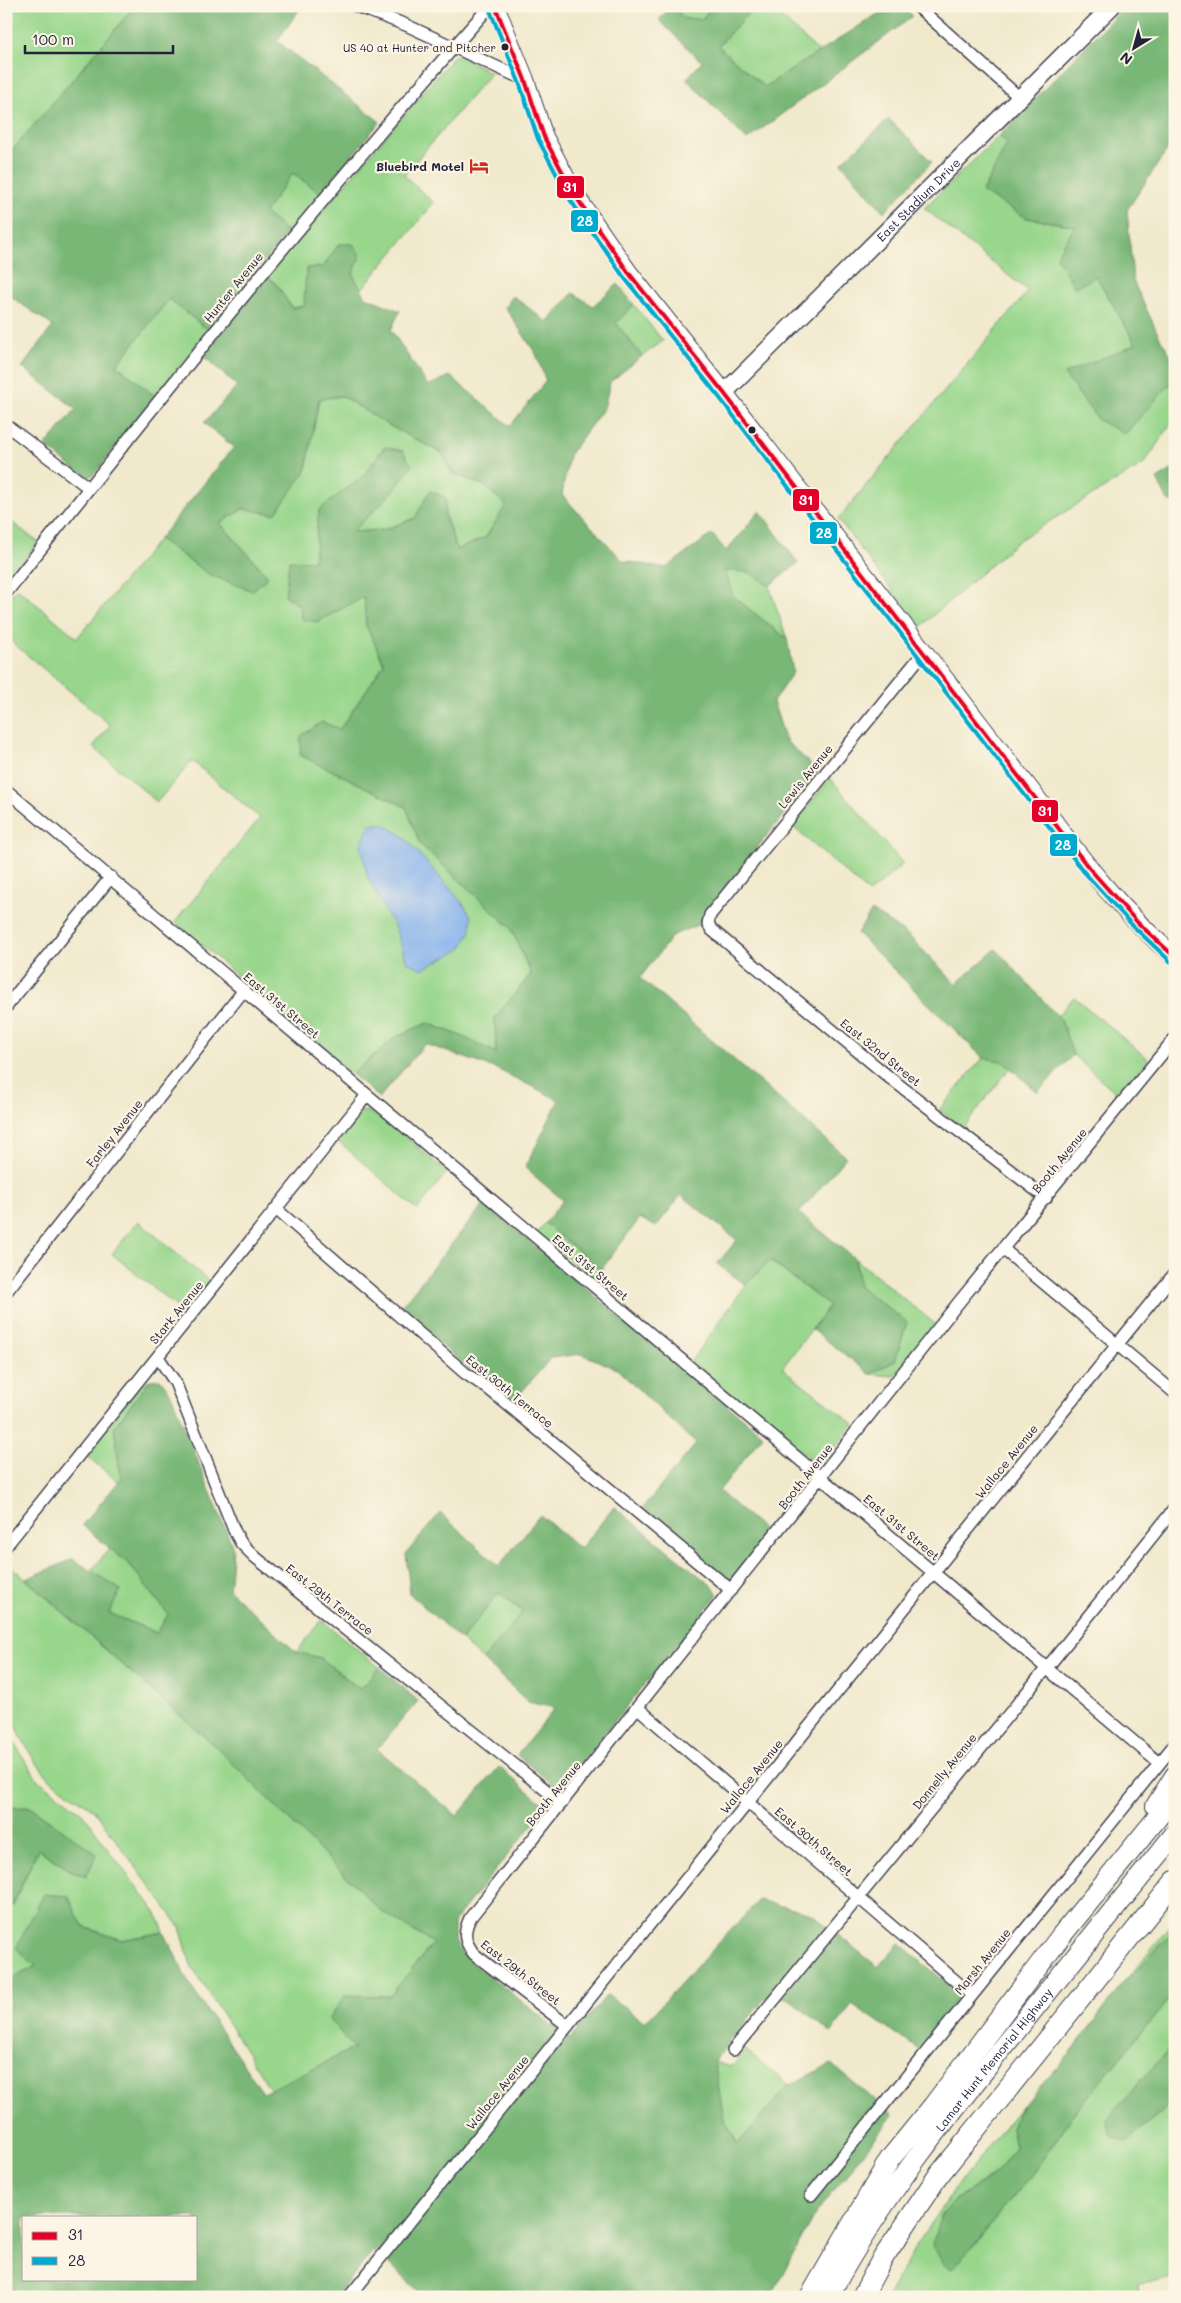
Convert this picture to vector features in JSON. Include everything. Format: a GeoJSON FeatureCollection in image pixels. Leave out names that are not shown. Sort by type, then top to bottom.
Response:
{"type":"FeatureCollection","features":[{"type":"Feature","properties":{"kind":"highway"},"geometry":{"type":"LineString","coordinates":[[1145,1833],[1156,1806],[1175,1776]]}},
{"type":"Feature","properties":{"kind":"highway"},"geometry":{"type":"LineString","coordinates":[[810,2297],[890,2159],[939,2098],[1061,1936],[1175,1796]]}},
{"type":"Feature","properties":{"kind":"highway","name":"Lamar Hunt Memorial Highway"},"geometry":{"type":"LineString","coordinates":[[828,2297],[844,2266],[896,2187],[944,2120],[1175,1834]]}},
{"type":"Feature","properties":{"kind":"highway"},"geometry":{"type":"LineString","coordinates":[[862,2297],[881,2262],[938,2176],[1175,1881]]}},
{"type":"Feature","properties":{"kind":"main road"},"geometry":{"type":"LineString","coordinates":[[495,6],[525,80],[544,137],[574,194],[628,272],[924,652],[1044,808],[1086,866],[1126,912],[1175,957]]}},
{"type":"Feature","properties":{"kind":"main road","name":"East Stadium Drive"},"geometry":{"type":"LineString","coordinates":[[724,393],[1112,6]]}},
{"type":"Feature","properties":{"kind":"street"},"geometry":{"type":"LineString","coordinates":[[356,6],[406,25],[525,80]]}},
{"type":"Feature","properties":{"kind":"street","name":"Hunter Avenue"},"geometry":{"type":"LineString","coordinates":[[6,593],[264,270],[490,6]]}},
{"type":"Feature","properties":{"kind":"street"},"geometry":{"type":"LineString","coordinates":[[917,6],[1020,98]]}},
{"type":"Feature","properties":{"kind":"street"},"geometry":{"type":"LineString","coordinates":[[6,425],[89,488]]}},
{"type":"Feature","properties":{"kind":"street","name":"Lewis Avenue"},"geometry":{"type":"LineString","coordinates":[[709,918],[924,652]]}},
{"type":"Feature","properties":{"kind":"street","name":"East 31st Street"},"geometry":{"type":"LineString","coordinates":[[6,790],[934,1572],[1046,1669],[1160,1763]]}},
{"type":"Feature","properties":{"kind":"street"},"geometry":{"type":"LineString","coordinates":[[6,1007],[111,878]]}},
{"type":"Feature","properties":{"kind":"street","name":"East 32nd Street"},"geometry":{"type":"LineString","coordinates":[[709,918],[708,924],[712,930],[890,1078],[1046,1198]]}},
{"type":"Feature","properties":{"kind":"street","name":"Farley Avenue"},"geometry":{"type":"LineString","coordinates":[[6,1292],[244,990]]}},
{"type":"Feature","properties":{"kind":"street","name":"Booth Avenue"},"geometry":{"type":"LineString","coordinates":[[465,1936],[465,1929],[470,1918],[1003,1249],[1175,1038]]}},
{"type":"Feature","properties":{"kind":"street","name":"Stark Avenue"},"geometry":{"type":"LineString","coordinates":[[6,1546],[367,1095]]}},
{"type":"Feature","properties":{"kind":"street","name":"East 30th Terrace"},"geometry":{"type":"LineString","coordinates":[[276,1209],[466,1373],[490,1390],[500,1401],[731,1590]]}},
{"type":"Feature","properties":{"kind":"street"},"geometry":{"type":"LineString","coordinates":[[1003,1249],[1175,1393]]}},
{"type":"Feature","properties":{"kind":"street","name":"Wallace Avenue"},"geometry":{"type":"LineString","coordinates":[[349,2297],[1175,1273]]}},
{"type":"Feature","properties":{"kind":"street","name":"East 29th Terrace"},"geometry":{"type":"LineString","coordinates":[[158,1357],[175,1382],[234,1530],[241,1543],[255,1557],[562,1803]]}},
{"type":"Feature","properties":{"kind":"street","name":"Donnelly Avenue"},"geometry":{"type":"LineString","coordinates":[[733,2050],[1046,1669],[1175,1508]]}},
{"type":"Feature","properties":{"kind":"street","name":"East 30th Street"},"geometry":{"type":"LineString","coordinates":[[638,1708],[972,1995]]}},
{"type":"Feature","properties":{"kind":"street","name":"Marsh Avenue"},"geometry":{"type":"LineString","coordinates":[[810,2195],[1175,1744]]}},
{"type":"Feature","properties":{"kind":"street","name":"East 29th Street"},"geometry":{"type":"LineString","coordinates":[[465,1936],[466,1945],[474,1954],[568,2026]]}},
{"type":"Feature","properties":{"kind":"green space"},"geometry":{"type":"Polygon","coordinates":[[[6,6],[135,6],[6,158],[6,6]]]}},
{"type":"Feature","properties":{"kind":"green space"},"geometry":{"type":"Polygon","coordinates":[[[135,6],[302,6],[277,41],[380,122],[320,193],[293,173],[264,213],[288,232],[208,330],[169,299],[117,365],[156,397],[94,474],[88,477],[82,475],[45,446],[76,409],[22,367],[53,326],[6,293],[6,158],[135,6]]]}},
{"type":"Feature","properties":{"kind":"green space"},"geometry":{"type":"Polygon","coordinates":[[[671,6],[684,19],[703,19],[711,6],[755,6],[718,46],[765,87],[890,6],[901,6],[913,16],[747,140],[686,79],[702,62],[659,20],[671,6]]]}},
{"type":"Feature","properties":{"kind":"green space"},"geometry":{"type":"Polygon","coordinates":[[[673,6],[711,6],[704,19],[684,19],[673,6]]]}},
{"type":"Feature","properties":{"kind":"green space"},"geometry":{"type":"Polygon","coordinates":[[[755,6],[769,6],[819,52],[765,87],[718,46],[755,6]]]}},
{"type":"Feature","properties":{"kind":"green space"},"geometry":{"type":"Polygon","coordinates":[[[1125,6],[1175,6],[1175,138],[1127,210],[1133,281],[1160,338],[1175,362],[1175,388],[1171,383],[1125,434],[1098,420],[1064,374],[1136,344],[1096,276],[1075,288],[1056,256],[1075,226],[1027,218],[982,192],[1007,144],[999,136],[1125,6]]]}},
{"type":"Feature","properties":{"kind":"green space"},"geometry":{"type":"Polygon","coordinates":[[[454,56],[461,56],[491,73],[404,175],[434,203],[361,290],[353,275],[360,255],[339,244],[323,267],[304,306],[292,308],[277,285],[267,276],[454,56]]]}},
{"type":"Feature","properties":{"kind":"green space"},"geometry":{"type":"Polygon","coordinates":[[[889,119],[932,162],[884,212],[841,163],[889,119]]]}},
{"type":"Feature","properties":{"kind":"green space"},"geometry":{"type":"Polygon","coordinates":[[[999,136],[1007,144],[982,192],[1027,218],[1075,226],[1096,276],[1136,344],[1065,375],[1171,383],[1175,388],[1175,418],[1144,464],[1019,540],[920,627],[838,519],[1028,291],[924,208],[999,136]]]}},
{"type":"Feature","properties":{"kind":"green space"},"geometry":{"type":"Polygon","coordinates":[[[293,173],[320,193],[288,232],[264,213],[293,173]]]}},
{"type":"Feature","properties":{"kind":"green space"},"geometry":{"type":"Polygon","coordinates":[[[339,244],[353,244],[360,255],[353,275],[366,297],[400,311],[391,330],[428,386],[450,376],[510,426],[546,381],[536,354],[505,307],[513,296],[547,322],[573,293],[593,306],[618,284],[634,305],[616,323],[642,356],[610,382],[604,408],[569,455],[562,495],[623,561],[666,568],[712,534],[726,551],[760,511],[798,563],[769,586],[749,572],[725,571],[733,596],[787,639],[793,672],[773,702],[786,741],[818,771],[707,911],[700,924],[673,935],[640,978],[846,1157],[799,1213],[855,1259],[859,1287],[907,1322],[895,1361],[870,1374],[812,1329],[829,1306],[770,1260],[746,1285],[717,1264],[737,1240],[681,1195],[656,1227],[640,1218],[601,1270],[545,1223],[563,1200],[525,1168],[559,1100],[497,1069],[425,1044],[379,1098],[352,1074],[396,1037],[427,1023],[459,1035],[496,1053],[495,1018],[531,974],[511,928],[420,844],[406,807],[300,755],[301,736],[322,722],[340,729],[384,664],[366,625],[364,597],[317,622],[301,619],[300,606],[285,596],[289,560],[314,561],[319,510],[363,476],[385,447],[403,451],[412,466],[393,492],[352,532],[383,530],[415,518],[430,491],[446,498],[445,516],[457,550],[486,537],[506,505],[483,485],[452,473],[442,453],[390,426],[342,396],[319,399],[306,471],[275,514],[243,509],[220,523],[268,577],[252,591],[210,575],[159,539],[234,447],[204,423],[237,386],[202,355],[267,276],[277,285],[292,308],[304,306],[306,268],[323,267],[339,244]]]}},
{"type":"Feature","properties":{"kind":"green space"},"geometry":{"type":"Polygon","coordinates":[[[169,299],[208,330],[156,397],[117,365],[169,299]]]}},
{"type":"Feature","properties":{"kind":"green space"},"geometry":{"type":"Polygon","coordinates":[[[634,305],[663,341],[642,356],[616,323],[634,305]]]}},
{"type":"Feature","properties":{"kind":"green space"},"geometry":{"type":"Polygon","coordinates":[[[342,396],[390,426],[442,453],[452,473],[483,485],[507,505],[486,537],[457,550],[445,516],[446,498],[415,518],[383,530],[351,532],[393,492],[384,447],[363,476],[319,510],[314,561],[364,596],[366,625],[384,664],[340,729],[300,755],[406,807],[420,844],[511,928],[531,974],[495,1018],[496,1053],[459,1035],[427,1023],[396,1037],[352,1074],[175,922],[260,818],[192,761],[157,802],[93,747],[110,725],[6,637],[6,602],[17,588],[77,638],[159,539],[210,575],[252,590],[268,576],[220,523],[306,471],[319,399],[342,396]]]}},
{"type":"Feature","properties":{"kind":"green space"},"geometry":{"type":"Polygon","coordinates":[[[1175,468],[1175,503],[1168,501],[1157,479],[1175,468]]]}},
{"type":"Feature","properties":{"kind":"green space"},"geometry":{"type":"Polygon","coordinates":[[[6,518],[38,542],[9,580],[6,577],[6,518]]]}},
{"type":"Feature","properties":{"kind":"green space"},"geometry":{"type":"Polygon","coordinates":[[[724,570],[749,572],[769,586],[787,639],[733,596],[724,570]]]}},
{"type":"Feature","properties":{"kind":"green space"},"geometry":{"type":"Polygon","coordinates":[[[830,778],[903,864],[869,893],[792,826],[830,778]]]}},
{"type":"Feature","properties":{"kind":"green space"},"geometry":{"type":"Polygon","coordinates":[[[872,911],[909,936],[956,984],[996,949],[1061,1020],[1073,1055],[1038,1092],[1002,1061],[983,1058],[857,933],[872,911]]]}},
{"type":"Feature","properties":{"kind":"green space"},"geometry":{"type":"Polygon","coordinates":[[[1074,997],[1149,1060],[1119,1095],[1073,1055],[1061,1020],[1057,1016],[1074,997]]]}},
{"type":"Feature","properties":{"kind":"green space"},"geometry":{"type":"Polygon","coordinates":[[[983,1058],[1002,1061],[1010,1068],[963,1128],[939,1110],[983,1058]]]}},
{"type":"Feature","properties":{"kind":"green space"},"geometry":{"type":"Polygon","coordinates":[[[367,1111],[389,1123],[447,1172],[417,1210],[337,1140],[361,1112],[367,1111]]]}},
{"type":"Feature","properties":{"kind":"green space"},"geometry":{"type":"Polygon","coordinates":[[[484,1204],[763,1435],[719,1491],[768,1534],[732,1579],[725,1579],[641,1510],[696,1444],[617,1369],[582,1354],[551,1358],[511,1404],[399,1309],[484,1204]]]}},
{"type":"Feature","properties":{"kind":"green space"},"geometry":{"type":"Polygon","coordinates":[[[138,1221],[209,1281],[183,1312],[112,1254],[138,1221]]]}},
{"type":"Feature","properties":{"kind":"green space"},"geometry":{"type":"Polygon","coordinates":[[[545,1223],[601,1270],[593,1279],[537,1233],[545,1223]]]}},
{"type":"Feature","properties":{"kind":"green space"},"geometry":{"type":"Polygon","coordinates":[[[855,1259],[935,1324],[894,1376],[870,1374],[895,1361],[907,1322],[859,1287],[855,1259]]]}},
{"type":"Feature","properties":{"kind":"green space"},"geometry":{"type":"Polygon","coordinates":[[[769,1260],[829,1306],[782,1368],[854,1424],[825,1460],[819,1462],[810,1459],[691,1361],[746,1285],[769,1260]]]}},
{"type":"Feature","properties":{"kind":"green space"},"geometry":{"type":"Polygon","coordinates":[[[160,1379],[170,1392],[233,1548],[229,1590],[296,1652],[321,1658],[360,1689],[379,1667],[418,1701],[377,1749],[457,1816],[499,1767],[547,1807],[454,1921],[454,1940],[466,1958],[570,2039],[607,1995],[645,2022],[759,1900],[812,1914],[878,1967],[899,1943],[961,1995],[918,2049],[852,2004],[831,2033],[788,1998],[766,1997],[714,2061],[724,2120],[738,2144],[789,2085],[831,2064],[893,2115],[814,2216],[770,2297],[423,2297],[389,2263],[373,2251],[335,2297],[6,2297],[6,2012],[10,2009],[10,1980],[36,1966],[16,1948],[44,1894],[68,1896],[83,1927],[122,1940],[164,1932],[189,1984],[263,2093],[354,2048],[329,2019],[345,1995],[390,1996],[433,1943],[381,1911],[216,1747],[26,1579],[73,1559],[121,1590],[109,1613],[157,1633],[168,1614],[130,1565],[82,1525],[121,1479],[114,1427],[150,1380],[160,1379]]]}},
{"type":"Feature","properties":{"kind":"green space"},"geometry":{"type":"Polygon","coordinates":[[[150,1380],[114,1427],[121,1479],[119,1482],[85,1455],[141,1384],[150,1380]]]}},
{"type":"Feature","properties":{"kind":"green space"},"geometry":{"type":"Polygon","coordinates":[[[614,1507],[712,1586],[718,1594],[563,1785],[555,1786],[517,1755],[555,1708],[528,1702],[483,1660],[523,1611],[499,1593],[461,1640],[410,1594],[406,1554],[440,1513],[499,1566],[540,1515],[580,1549],[614,1507]]]}},
{"type":"Feature","properties":{"kind":"green space"},"geometry":{"type":"Polygon","coordinates":[[[110,1548],[130,1565],[169,1614],[157,1633],[109,1613],[91,1571],[110,1548]]]}},
{"type":"Feature","properties":{"kind":"green space"},"geometry":{"type":"Polygon","coordinates":[[[6,1562],[216,1747],[381,1911],[433,1943],[390,1996],[354,2048],[271,2090],[191,1965],[180,1927],[94,1810],[51,1780],[34,1760],[6,1709],[6,1562]]]}},
{"type":"Feature","properties":{"kind":"green space"},"geometry":{"type":"Polygon","coordinates":[[[499,1593],[523,1612],[483,1660],[461,1640],[499,1593]]]}},
{"type":"Feature","properties":{"kind":"green space"},"geometry":{"type":"Polygon","coordinates":[[[321,1620],[379,1667],[360,1689],[321,1658],[296,1653],[321,1620]]]}},
{"type":"Feature","properties":{"kind":"green space"},"geometry":{"type":"Polygon","coordinates":[[[6,1730],[37,1779],[84,1814],[106,1847],[156,1912],[164,1932],[122,1940],[82,1926],[68,1896],[36,1966],[10,1980],[10,2009],[6,2012],[6,1905],[13,1906],[38,1849],[68,1869],[86,1877],[97,1854],[30,1807],[6,1808],[6,1788],[11,1774],[6,1764],[6,1730]]]}},
{"type":"Feature","properties":{"kind":"green space"},"geometry":{"type":"Polygon","coordinates":[[[30,1807],[97,1854],[86,1877],[68,1869],[38,1849],[12,1906],[6,1905],[6,1808],[30,1807]]]}},
{"type":"Feature","properties":{"kind":"green space"},"geometry":{"type":"Polygon","coordinates":[[[1175,1920],[1175,1930],[1119,1988],[1175,1920]]]}},
{"type":"Feature","properties":{"kind":"green space"},"geometry":{"type":"Polygon","coordinates":[[[1175,1930],[1175,1992],[1076,2111],[1033,2173],[966,2255],[952,2268],[943,2264],[933,2245],[943,2213],[954,2201],[992,2177],[1000,2168],[1015,2147],[1011,2127],[1023,2105],[1069,2055],[1119,1988],[1175,1930]]]}},
{"type":"Feature","properties":{"kind":"green space"},"geometry":{"type":"Polygon","coordinates":[[[1175,1992],[1175,2042],[1107,2120],[1126,2141],[1175,2100],[1175,2246],[1169,2259],[1175,2269],[1175,2279],[1138,2283],[1139,2297],[887,2297],[917,2244],[962,2179],[1023,2105],[1011,2127],[1015,2147],[1009,2156],[992,2176],[961,2195],[966,2255],[1033,2173],[1076,2111],[1175,1992]]]}},
{"type":"Feature","properties":{"kind":"green space"},"geometry":{"type":"Polygon","coordinates":[[[1175,2042],[1175,2100],[1126,2142],[1112,2136],[1107,2119],[1175,2042]]]}},
{"type":"Feature","properties":{"kind":"green space"},"geometry":{"type":"Polygon","coordinates":[[[745,2050],[789,2085],[738,2144],[724,2120],[714,2062],[732,2067],[745,2050]]]}},
{"type":"Feature","properties":{"kind":"water"},"geometry":{"type":"Polygon","coordinates":[[[370,824],[384,824],[404,837],[461,901],[471,916],[471,931],[461,949],[422,969],[407,962],[396,930],[368,878],[361,845],[370,824]]]}},
{"type":"Feature","properties":{"kind":"transit line","name":"31"},"geometry":{"type":"LineString","coordinates":[[495,6],[525,80],[544,137],[574,194],[628,272],[724,393],[1089,868],[1138,923],[1175,957]]}},
{"type":"Feature","properties":{"kind":"transit line","name":"28"},"geometry":{"type":"LineString","coordinates":[[489,8],[519,82],[538,139],[569,198],[623,276],[719,397],[1084,872],[1134,927],[1171,962]]}},
{"type":"Feature","properties":{"kind":"place","name":"US 40 at Hunter and Pitcher"},"geometry":{"type":"Point","coordinates":[505,47]}},
{"type":"Feature","properties":{"kind":"place","name":"Bluebird Motel"},"geometry":{"type":"Point","coordinates":[479,166]}}]}
